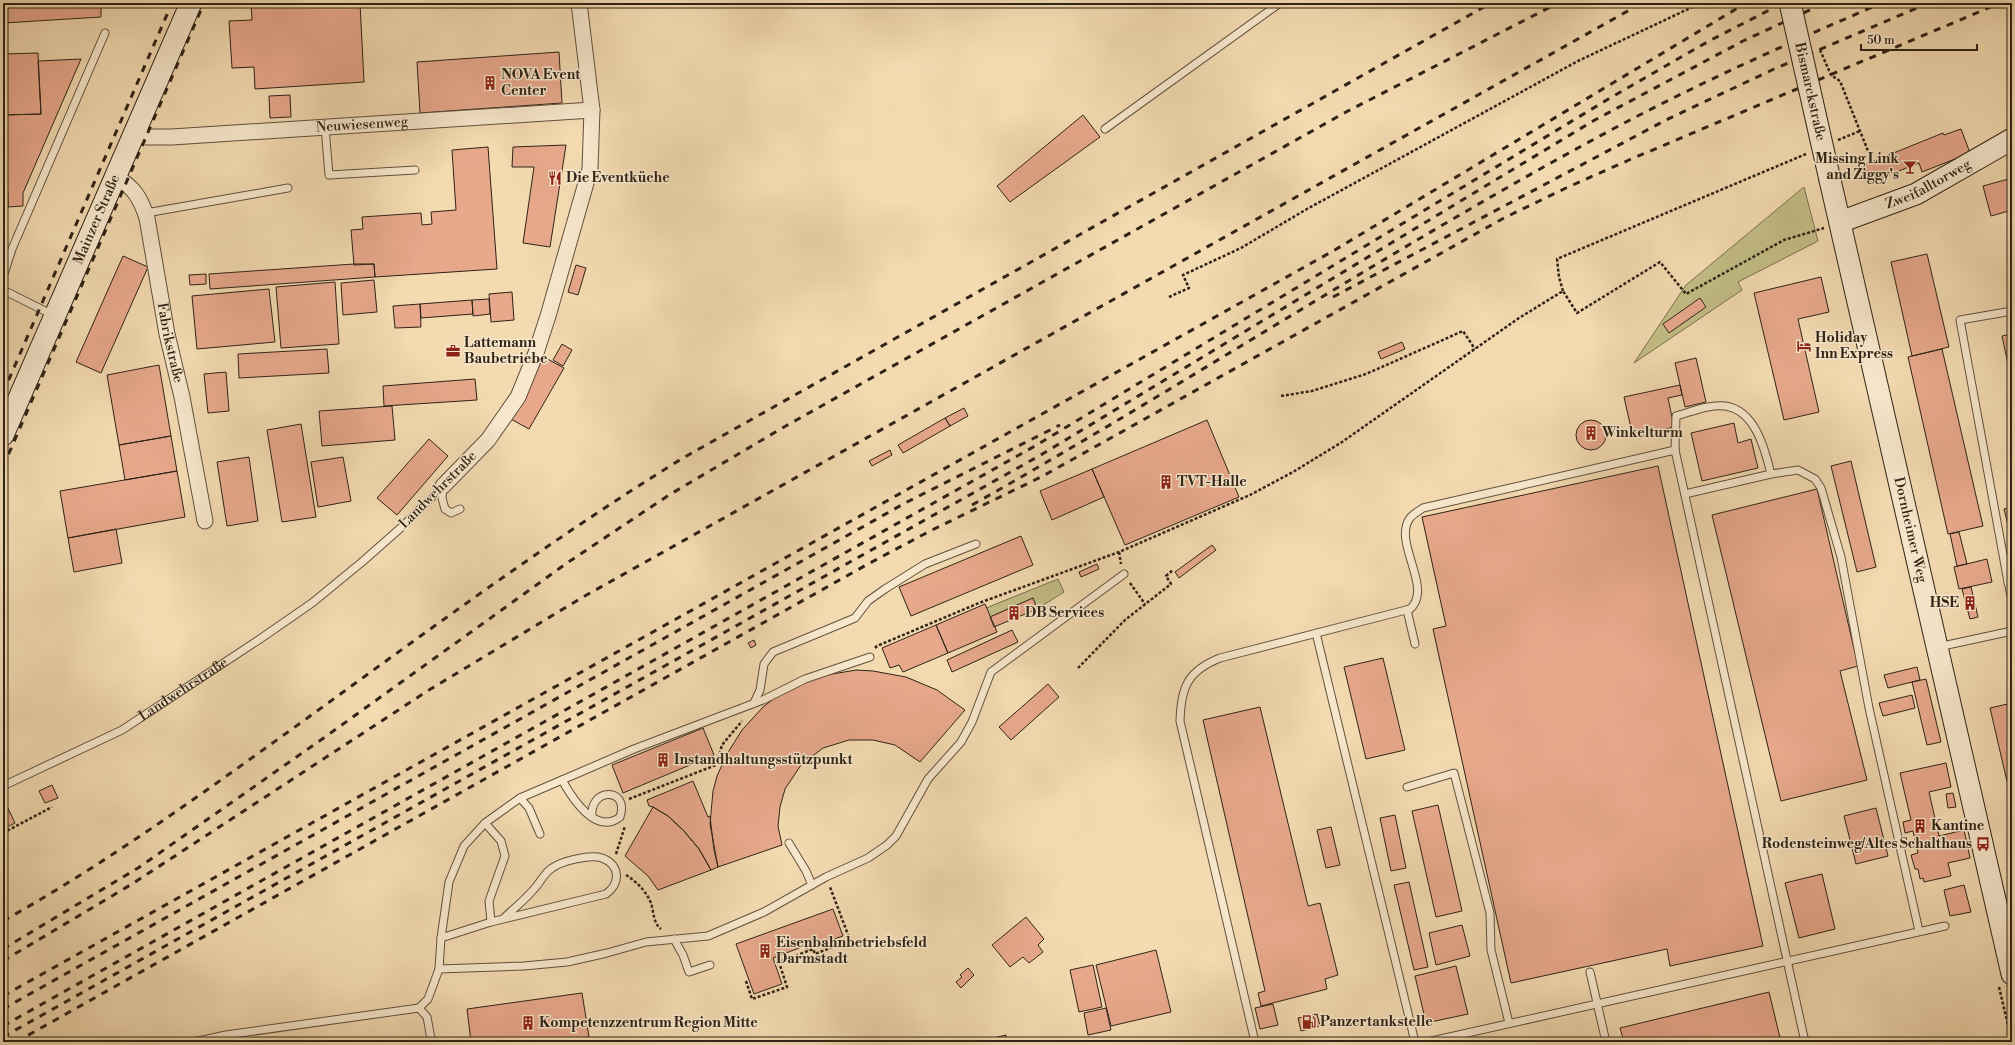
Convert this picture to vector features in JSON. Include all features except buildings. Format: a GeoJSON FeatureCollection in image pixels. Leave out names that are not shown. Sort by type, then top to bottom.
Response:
{"type":"FeatureCollection","features":[{"type":"Feature","properties":{"kind":"main road","name":"Mainzer Straße"},"geometry":{"type":"LineString","coordinates":[[3,435],[133,132],[191,3]]}},
{"type":"Feature","properties":{"kind":"main road","name":"Bismarckstraße"},"geometry":{"type":"LineString","coordinates":[[1790,3],[1830,180]]}},
{"type":"Feature","properties":{"kind":"main road","name":"Zweifalltorweg"},"geometry":{"type":"LineString","coordinates":[[1835,225],[1916,194],[2012,139]]}},
{"type":"Feature","properties":{"kind":"main road","name":"Dornheimer Weg"},"geometry":{"type":"LineString","coordinates":[[1830,180],[1835,225],[1938,647],[2012,974]]}},
{"type":"Feature","properties":{"kind":"street","name":"Landwehrstraße"},"geometry":{"type":"LineString","coordinates":[[443,486],[488,440],[518,396],[536,353],[590,169],[592,110],[579,3]]}},
{"type":"Feature","properties":{"kind":"street","name":"Neuwiesenweg"},"geometry":{"type":"LineString","coordinates":[[133,132],[146,137],[157,138],[592,110]]}},
{"type":"Feature","properties":{"kind":"street","name":"Fabrikstraße"},"geometry":{"type":"LineString","coordinates":[[114,176],[135,192],[142,202],[146,213],[167,334],[182,397],[205,521]]}},
{"type":"Feature","properties":{"kind":"lane"},"geometry":{"type":"LineString","coordinates":[[1105,129],[1280,3]]}},
{"type":"Feature","properties":{"kind":"lane"},"geometry":{"type":"LineString","coordinates":[[3,277],[12,249],[105,33]]}},
{"type":"Feature","properties":{"kind":"lane"},"geometry":{"type":"LineString","coordinates":[[325,127],[329,175],[415,170]]}},
{"type":"Feature","properties":{"kind":"lane"},"geometry":{"type":"LineString","coordinates":[[146,213],[288,188]]}},
{"type":"Feature","properties":{"kind":"lane"},"geometry":{"type":"LineString","coordinates":[[3,290],[55,316]]}},
{"type":"Feature","properties":{"kind":"lane"},"geometry":{"type":"LineString","coordinates":[[2012,311],[1960,320],[2010,582],[2012,600]]}},
{"type":"Feature","properties":{"kind":"lane"},"geometry":{"type":"LineString","coordinates":[[1771,474],[1761,442],[1750,421],[1736,409],[1724,406],[1676,416],[1675,450],[1806,1042]]}},
{"type":"Feature","properties":{"kind":"lane"},"geometry":{"type":"LineString","coordinates":[[1255,1042],[1180,721],[1180,706],[1186,684],[1195,674],[1210,662],[1407,610],[1414,606],[1418,590],[1406,532],[1411,517],[1423,508],[1675,450]]}},
{"type":"Feature","properties":{"kind":"lane"},"geometry":{"type":"LineString","coordinates":[[1685,494],[1771,474],[1798,470],[1816,479],[1821,488],[1841,557],[1869,708],[1919,931]]}},
{"type":"Feature","properties":{"kind":"lane"},"geometry":{"type":"LineString","coordinates":[[443,486],[442,498],[445,509],[451,513],[460,509]]}},
{"type":"Feature","properties":{"kind":"lane","name":"Landwehrstraße"},"geometry":{"type":"LineString","coordinates":[[3,786],[122,730],[260,639],[312,603],[362,562],[404,525],[443,486]]}},
{"type":"Feature","properties":{"kind":"lane"},"geometry":{"type":"LineString","coordinates":[[754,703],[760,690],[764,664],[773,652],[855,618],[868,601],[925,564],[976,544]]}},
{"type":"Feature","properties":{"kind":"lane"},"geometry":{"type":"LineString","coordinates":[[439,969],[524,966],[567,962],[646,942],[708,936],[786,900],[812,884],[868,858],[888,845],[904,826],[928,779],[962,742],[972,722],[991,672],[1124,574]]}},
{"type":"Feature","properties":{"kind":"lane"},"geometry":{"type":"LineString","coordinates":[[1407,610],[1415,644]]}},
{"type":"Feature","properties":{"kind":"lane"},"geometry":{"type":"LineString","coordinates":[[1938,647],[2012,631]]}},
{"type":"Feature","properties":{"kind":"lane"},"geometry":{"type":"LineString","coordinates":[[1316,634],[1415,1042]]}},
{"type":"Feature","properties":{"kind":"lane"},"geometry":{"type":"LineString","coordinates":[[194,1042],[226,1035],[419,1008],[428,999],[439,969],[446,896],[454,868],[464,846],[485,822],[520,798],[562,780],[638,748],[754,703],[805,679],[870,657]]}},
{"type":"Feature","properties":{"kind":"lane"},"geometry":{"type":"LineString","coordinates":[[1407,787],[1454,773],[1490,913],[1491,950],[1509,1023]]}},
{"type":"Feature","properties":{"kind":"lane"},"geometry":{"type":"LineString","coordinates":[[562,780],[572,798],[582,809],[592,817],[602,822],[615,821],[620,817],[622,810],[621,802],[617,796],[609,794],[602,796],[596,800],[592,810],[592,817]]}},
{"type":"Feature","properties":{"kind":"lane"},"geometry":{"type":"LineString","coordinates":[[520,798],[529,808],[540,834]]}},
{"type":"Feature","properties":{"kind":"lane"},"geometry":{"type":"LineString","coordinates":[[485,822],[501,841],[505,856],[489,901],[491,922]]}},
{"type":"Feature","properties":{"kind":"lane"},"geometry":{"type":"LineString","coordinates":[[789,843],[812,884]]}},
{"type":"Feature","properties":{"kind":"lane"},"geometry":{"type":"LineString","coordinates":[[441,938],[491,922],[606,894],[614,888],[616,881],[616,874],[613,867],[601,858],[590,857],[579,858],[551,868],[534,889],[503,919]]}},
{"type":"Feature","properties":{"kind":"lane"},"geometry":{"type":"LineString","coordinates":[[1427,1042],[1787,960],[1945,926]]}},
{"type":"Feature","properties":{"kind":"lane"},"geometry":{"type":"LineString","coordinates":[[674,939],[683,955],[689,972],[710,965]]}},
{"type":"Feature","properties":{"kind":"lane"},"geometry":{"type":"LineString","coordinates":[[1590,972],[1606,1042]]}},
{"type":"Feature","properties":{"kind":"lane"},"geometry":{"type":"LineString","coordinates":[[419,1008],[427,1018],[431,1039]]}},
{"type":"Feature","properties":{"kind":"path"},"geometry":{"type":"LineString","coordinates":[[1169,297],[1188,288],[1183,275],[1241,248],[1306,209],[1578,61],[1702,3]]}},
{"type":"Feature","properties":{"kind":"path"},"geometry":{"type":"LineString","coordinates":[[1818,44],[1831,75],[1840,82],[1868,151]]}},
{"type":"Feature","properties":{"kind":"path"},"geometry":{"type":"LineString","coordinates":[[1833,142],[1860,131]]}},
{"type":"Feature","properties":{"kind":"path"},"geometry":{"type":"LineString","coordinates":[[1812,151],[1557,259],[1559,277],[1563,291],[1577,313],[1660,262],[1686,294],[1784,240],[1835,225]]}},
{"type":"Feature","properties":{"kind":"path"},"geometry":{"type":"LineString","coordinates":[[870,657],[877,646],[979,603],[1120,552],[1250,495],[1293,472],[1342,442],[1519,318],[1563,291]]}},
{"type":"Feature","properties":{"kind":"path"},"geometry":{"type":"LineString","coordinates":[[1281,396],[1312,391],[1366,374],[1463,331],[1474,349]]}},
{"type":"Feature","properties":{"kind":"path"},"geometry":{"type":"LineString","coordinates":[[1078,668],[1125,620],[1172,584],[1166,576],[1173,570]]}},
{"type":"Feature","properties":{"kind":"path"},"geometry":{"type":"LineString","coordinates":[[674,939],[657,926],[651,902],[638,882],[613,867],[628,818],[621,802],[716,765],[722,745],[754,703]]}},
{"type":"Feature","properties":{"kind":"path"},"geometry":{"type":"LineString","coordinates":[[3,833],[52,807]]}},
{"type":"Feature","properties":{"kind":"path"},"geometry":{"type":"LineString","coordinates":[[779,962],[813,949],[815,954],[850,940],[834,894]]}},
{"type":"Feature","properties":{"kind":"path"},"geometry":{"type":"LineString","coordinates":[[806,946],[808,951]]}},
{"type":"Feature","properties":{"kind":"path"},"geometry":{"type":"LineString","coordinates":[[746,981],[752,999],[787,987],[777,956]]}},
{"type":"Feature","properties":{"kind":"shaded area"},"geometry":{"type":"Polygon","coordinates":[[[1804,187],[1818,241],[1738,282],[1742,290],[1634,363],[1686,285],[1804,187]]]}},
{"type":"Feature","properties":{"kind":"shaded area"},"geometry":{"type":"Polygon","coordinates":[[[1058,579],[1064,592],[1037,609],[1033,598],[990,617],[986,608],[1058,579]]]}},
{"type":"Feature","properties":{"kind":"railway"},"geometry":{"type":"LineString","coordinates":[[3,393],[172,3]]}},
{"type":"Feature","properties":{"kind":"railway"},"geometry":{"type":"LineString","coordinates":[[3,467],[204,3]]}},
{"type":"Feature","properties":{"kind":"railway"},"geometry":{"type":"LineString","coordinates":[[3,921],[42,899],[154,827],[536,554],[633,489],[683,458],[1491,3]]}},
{"type":"Feature","properties":{"kind":"railway"},"geometry":{"type":"LineString","coordinates":[[3,949],[138,868],[325,737],[567,563],[669,495],[784,427],[1346,112],[1558,3]]}},
{"type":"Feature","properties":{"kind":"railway"},"geometry":{"type":"LineString","coordinates":[[3,961],[132,884],[429,690],[583,597],[1642,3]]}},
{"type":"Feature","properties":{"kind":"railway"},"geometry":{"type":"LineString","coordinates":[[3,996],[1333,251],[1746,3]]}},
{"type":"Feature","properties":{"kind":"railway"},"geometry":{"type":"LineString","coordinates":[[3,1026],[1035,446],[1610,98],[1709,41],[1783,3]]}},
{"type":"Feature","properties":{"kind":"railway"},"geometry":{"type":"LineString","coordinates":[[3,1037],[1039,456],[1593,121],[1743,41],[1825,3]]}},
{"type":"Feature","properties":{"kind":"railway"},"geometry":{"type":"LineString","coordinates":[[972,505],[1051,460],[1440,226],[1598,137],[1738,67],[1882,3]]}},
{"type":"Feature","properties":{"kind":"railway"},"geometry":{"type":"LineString","coordinates":[[1333,297],[1666,120],[1774,69],[1929,3]]}},
{"type":"Feature","properties":{"kind":"railway"},"geometry":{"type":"LineString","coordinates":[[16,1042],[868,564],[930,531],[1041,477],[1504,218],[1629,160],[2000,3]]}},
{"type":"Feature","properties":{"kind":"railway"},"geometry":{"type":"LineString","coordinates":[[3,1009],[907,502],[1060,425]]}},
{"type":"Feature","properties":{"kind":"place","name":"NOVA Event Center"},"geometry":{"type":"Point","coordinates":[490,83]}},
{"type":"Feature","properties":{"kind":"place","name":"Missing Link and Ziggy's"},"geometry":{"type":"Point","coordinates":[1910,167]}},
{"type":"Feature","properties":{"kind":"place","name":"Die Eventküche"},"geometry":{"type":"Point","coordinates":[555,178]}},
{"type":"Feature","properties":{"kind":"place","name":"Holiday Inn Express"},"geometry":{"type":"Point","coordinates":[1804,346]}},
{"type":"Feature","properties":{"kind":"place","name":"Lattemann Baubetriebe"},"geometry":{"type":"Point","coordinates":[453,351]}},
{"type":"Feature","properties":{"kind":"place","name":"Winkelturm"},"geometry":{"type":"Point","coordinates":[1591,433]}},
{"type":"Feature","properties":{"kind":"place","name":"TVT-Halle"},"geometry":{"type":"Point","coordinates":[1166,482]}},
{"type":"Feature","properties":{"kind":"place","name":"HSE"},"geometry":{"type":"Point","coordinates":[1970,603]}},
{"type":"Feature","properties":{"kind":"place","name":"DB Services"},"geometry":{"type":"Point","coordinates":[1014,613]}},
{"type":"Feature","properties":{"kind":"place","name":"Instandhaltungsstützpunkt"},"geometry":{"type":"Point","coordinates":[663,760]}},
{"type":"Feature","properties":{"kind":"place","name":"Kantine"},"geometry":{"type":"Point","coordinates":[1920,826]}},
{"type":"Feature","properties":{"kind":"place","name":"Rodensteinweg/Altes Schalthaus"},"geometry":{"type":"Point","coordinates":[1983,844]}},
{"type":"Feature","properties":{"kind":"place","name":"Eisenbahnbetriebsfeld Darmstadt"},"geometry":{"type":"Point","coordinates":[765,951]}},
{"type":"Feature","properties":{"kind":"place","name":"Panzertankstelle"},"geometry":{"type":"Point","coordinates":[1309,1022]}},
{"type":"Feature","properties":{"kind":"place","name":"Kompetenzzentrum Region Mitte"},"geometry":{"type":"Point","coordinates":[528,1023]}}]}
